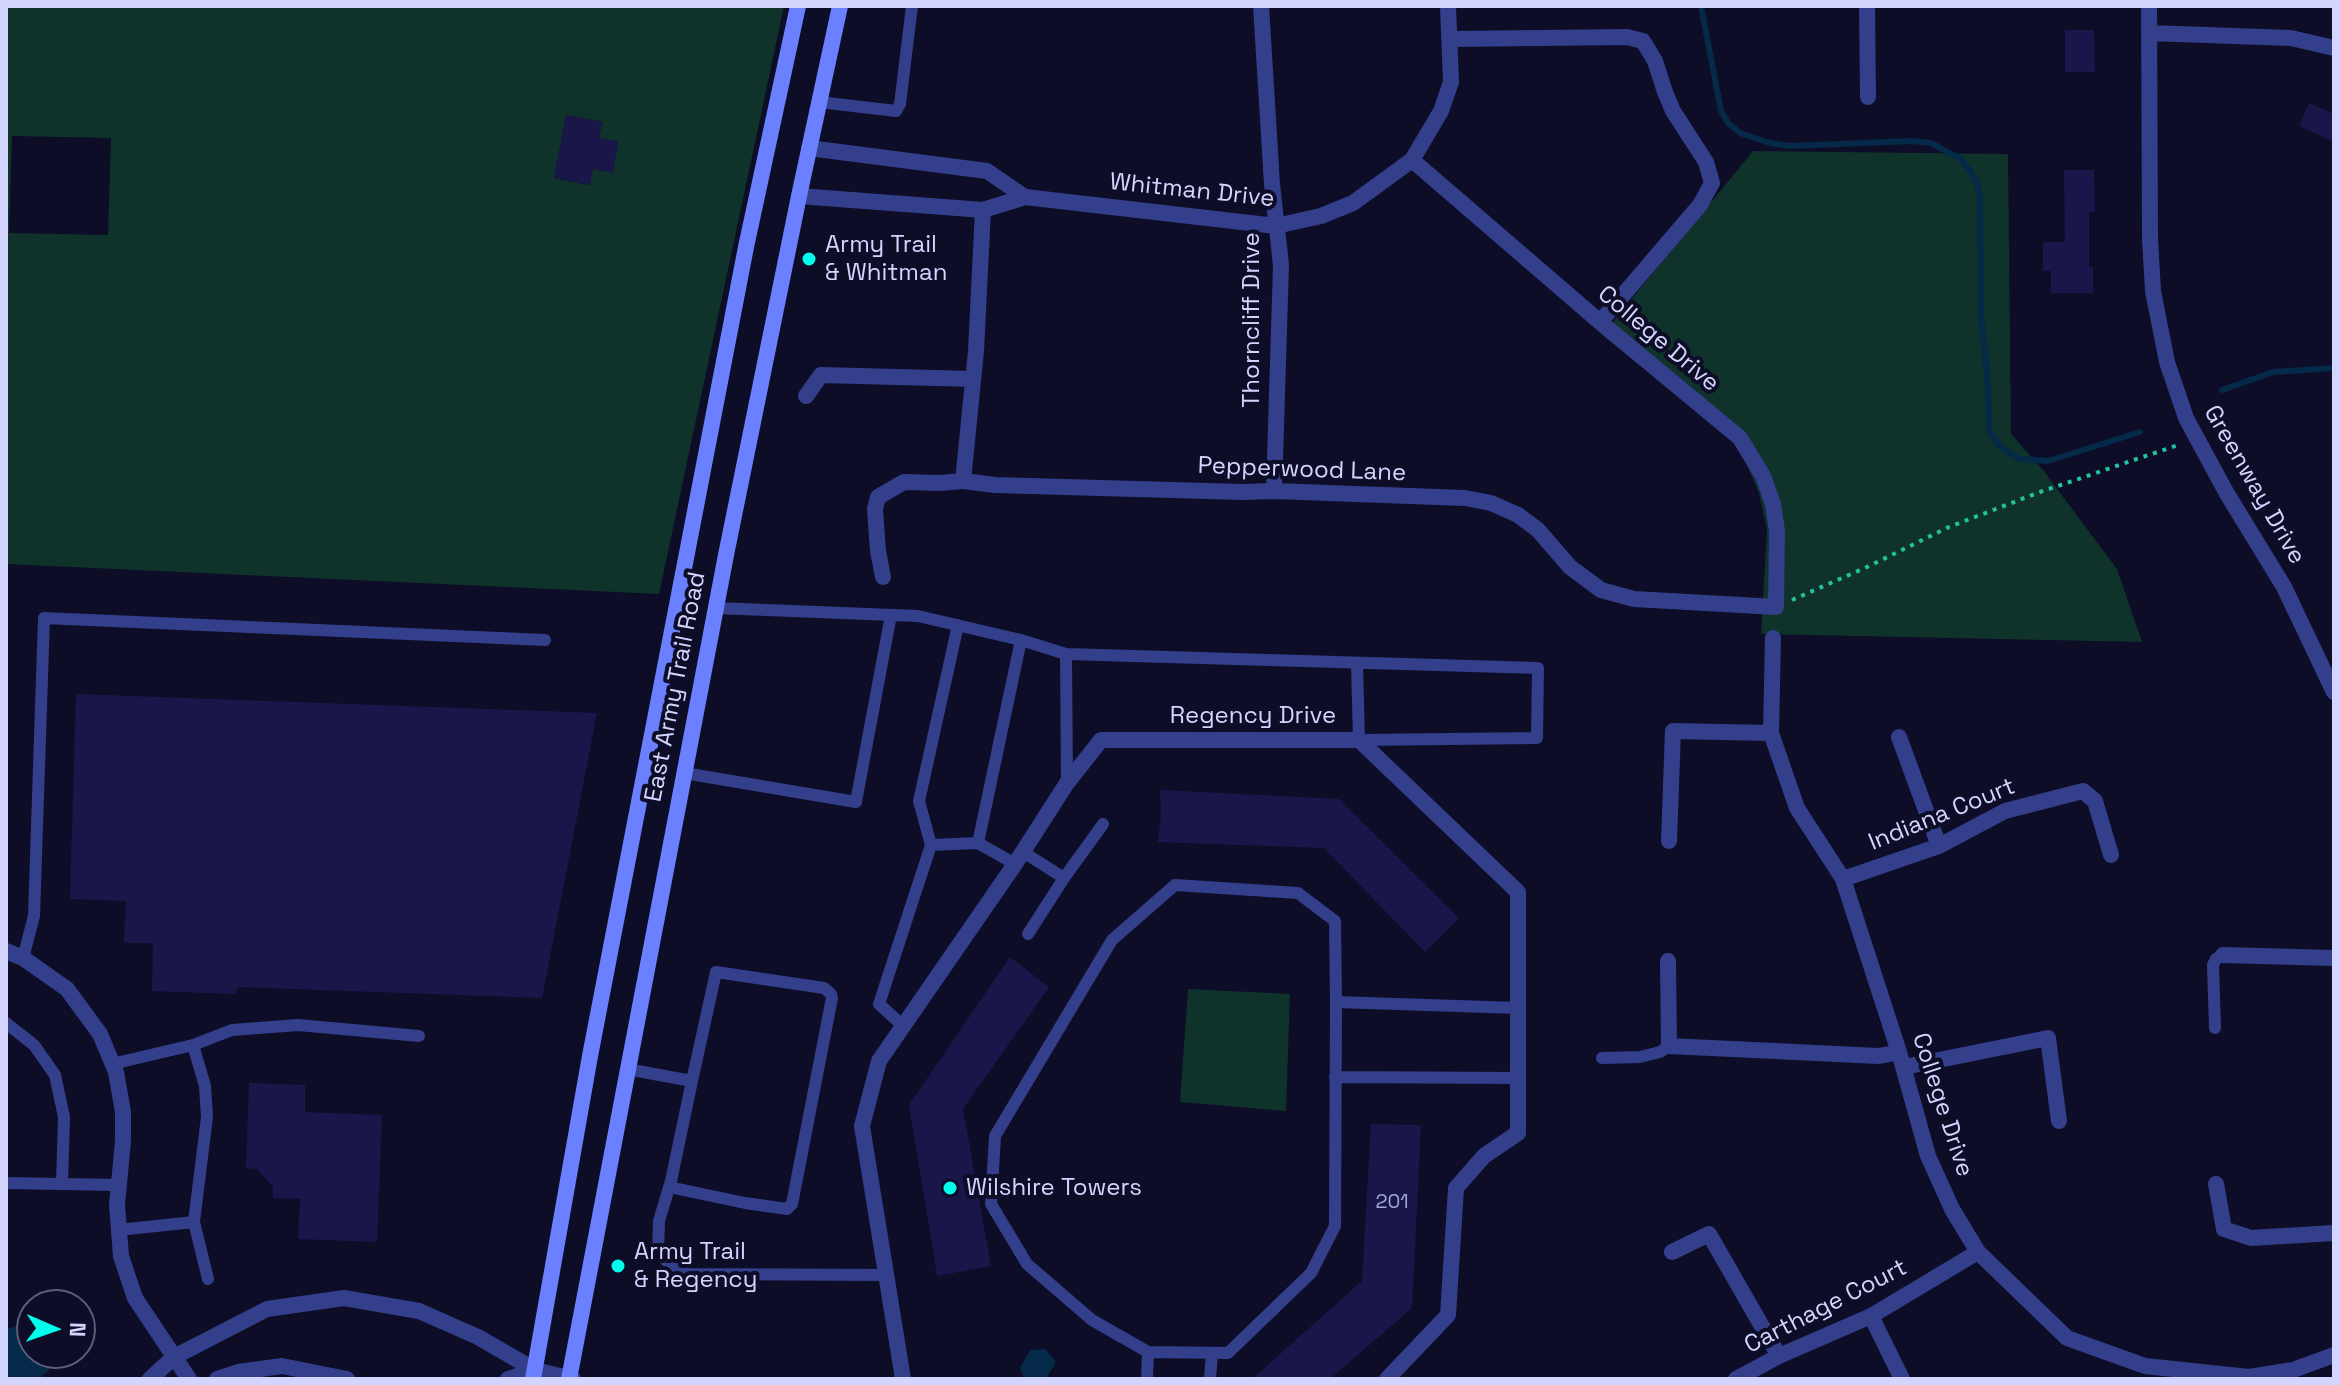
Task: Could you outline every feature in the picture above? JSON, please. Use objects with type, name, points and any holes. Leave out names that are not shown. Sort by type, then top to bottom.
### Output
[{"type":"main road","name":"East Army Trail Road","points":[[534,1375],[602,993],[741,275],[798,6]]},
{"type":"main road","name":"East Army Trail Road","points":[[570,1379],[716,608],[840,6]]},
{"type":"street","name":"Thorncliff Drive","points":[[1261,6],[1272,184],[1281,265],[1274,491]]},
{"type":"street","name":"Whitman Drive","points":[[799,196],[983,210],[1025,197],[1276,226],[1321,216],[1353,203],[1412,160],[1441,111],[1451,82],[1448,6]]},
{"type":"street","points":[[1867,6],[1868,97]]},
{"type":"street","name":"Greenway Drive","points":[[2149,6],[2150,239],[2153,291],[2167,362],[2186,418],[2226,492],[2284,587],[2334,692]]},
{"type":"street","points":[[2149,33],[2291,38],[2334,48]]},
{"type":"street","points":[[1450,39],[1627,37],[1643,41],[1655,61],[1673,111],[1706,162],[1712,183],[1700,205],[1600,322]]},
{"type":"street","name":"Whitman Drive","points":[[809,148],[987,171],[1025,197]]},
{"type":"street","name":"College Drive","points":[[1412,160],[1740,438],[1763,476],[1773,504],[1777,531],[1776,607]]},
{"type":"street","points":[[963,481],[973,379],[983,210]]},
{"type":"street","points":[[806,396],[821,375],[973,379]]},
{"type":"street","name":"Pepperwood Lane","points":[[883,577],[875,509],[878,497],[904,482],[963,481],[995,485],[1274,491],[1465,498],[1491,503],[1518,515],[1538,530],[1570,567],[1601,590],[1634,599],[1776,607]]},
{"type":"street","name":"College Drive","points":[[1773,638],[1771,733],[1797,808],[1843,879],[1901,1059],[1928,1156],[1952,1209],[1978,1252],[2067,1338],[2145,1373],[2249,1377],[2296,1374],[2334,1355]]},
{"type":"street","points":[[1669,841],[1673,731],[1771,733]]},
{"type":"street","points":[[1899,737],[1939,846]]},
{"type":"street","name":"Regency Drive","points":[[903,1379],[862,1126],[879,1061],[1067,783],[1101,740],[1359,740],[1518,892],[1518,1133],[1484,1156],[1456,1188],[1448,1315],[1387,1379]]},
{"type":"street","name":"Indiana Court","points":[[1843,879],[1939,846],[2005,811],[2083,791],[2095,801],[2111,855]]},
{"type":"street","points":[[6,951],[23,958],[67,989],[100,1034],[112,1064],[123,1112],[118,1230],[121,1256],[135,1298],[189,1379]]},
{"type":"street","points":[[2223,955],[2334,958]]},
{"type":"street","points":[[1668,961],[1669,1046],[1901,1059],[2048,1038],[2059,1121]]},
{"type":"street","points":[[2216,1184],[2224,1229],[2251,1238],[2334,1233]]},
{"type":"street","points":[[1672,1252],[1709,1234],[1779,1356]]},
{"type":"street","name":"Carthage Court","points":[[1736,1379],[1779,1356],[1871,1316],[1978,1252]]},
{"type":"street","points":[[150,1379],[174,1357],[267,1309],[344,1298],[419,1311],[478,1337],[534,1375]]},
{"type":"street","points":[[1871,1316],[1902,1379]]},
{"type":"street","points":[[217,1379],[238,1372],[282,1366],[347,1379]]},
{"type":"street","points":[[508,1379],[534,1375],[570,1379]]},
{"type":"lane","points":[[819,102],[896,111],[900,104],[912,6]]},
{"type":"lane","points":[[716,608],[918,616],[1066,654],[1538,668],[1537,738],[1359,740],[1357,664]]},
{"type":"lane","points":[[684,773],[856,802],[891,615]]},
{"type":"lane","points":[[23,958],[34,916],[44,618],[545,640]]},
{"type":"lane","points":[[903,1026],[879,1004],[931,845],[919,801],[958,625]]},
{"type":"lane","points":[[978,843],[1021,640]]},
{"type":"lane","points":[[1066,654],[1067,783]]},
{"type":"lane","points":[[1028,934],[1103,824]]},
{"type":"lane","points":[[931,845],[978,843],[1064,878]]},
{"type":"lane","points":[[1175,885],[1298,893],[1335,921],[1336,1002],[1335,1226],[1311,1273],[1228,1353],[1148,1352],[1092,1320],[1027,1264],[991,1204],[995,1136],[1112,940],[1175,885]]},
{"type":"lane","points":[[2215,1028],[2213,965],[2223,955]]},
{"type":"lane","points":[[669,1187],[787,1209],[792,1204],[832,998],[824,988],[716,972],[659,1221],[658,1251],[670,1265],[689,1274],[887,1275]]},
{"type":"lane","points":[[1336,1002],[1518,1008]]},
{"type":"lane","points":[[6,1023],[34,1045],[55,1075],[64,1117],[62,1184]]},
{"type":"lane","points":[[112,1064],[193,1045],[232,1030],[298,1025],[419,1036]]},
{"type":"lane","points":[[193,1045],[205,1086],[207,1117],[194,1222],[208,1279]]},
{"type":"lane","points":[[1602,1058],[1640,1057],[1660,1052],[1669,1046]]},
{"type":"lane","points":[[627,1069],[692,1081]]},
{"type":"lane","points":[[1335,1077],[1518,1078]]},
{"type":"lane","points":[[6,1183],[119,1185]]},
{"type":"lane","points":[[118,1230],[194,1222]]},
{"type":"lane","points":[[1147,1379],[1148,1352]]},
{"type":"lane","points":[[1210,1379],[1212,1353]]},
{"type":"path","points":[[1776,607],[1949,527],[2197,437]]},
{"type":"green space","points":[[6,6],[784,6],[659,594],[6,564]],"holes":[[[566,115],[602,122],[599,138],[618,142],[612,172],[593,169],[589,185],[554,178]],[[12,136],[111,138],[108,235],[9,233]]]},
{"type":"green space","points":[[1753,151],[2008,154],[2011,434],[2043,470],[2117,569],[2142,642],[1761,634],[1767,529],[1759,493],[1737,442],[1602,335]]},
{"type":"green space","points":[[1188,989],[1290,994],[1286,1111],[1180,1102]]},
{"type":"water","points":[[16,1326],[16,1369],[49,1369],[39,1379],[6,1379],[6,1329]]},
{"type":"water","points":[[1045,1349],[1056,1362],[1046,1379],[1025,1379],[1020,1368],[1030,1350]]},
{"type":"building","points":[[2065,30],[2094,30],[2095,72],[2065,72]]},
{"type":"building","points":[[2309,103],[2334,114],[2334,142],[2299,126]]},
{"type":"building","points":[[566,115],[602,122],[599,138],[618,141],[613,173],[593,169],[590,185],[554,178]]},
{"type":"building","points":[[2064,170],[2094,170],[2095,212],[2089,212],[2089,267],[2093,267],[2093,293],[2051,293],[2051,271],[2043,271],[2043,242],[2065,242]]},
{"type":"building","points":[[76,694],[597,713],[542,998],[237,987],[236,994],[152,991],[153,943],[124,943],[126,901],[70,899]]},
{"type":"building","points":[[1160,790],[1339,799],[1459,918],[1425,952],[1324,848],[1158,842]]},
{"type":"building","name":"Wilshire Towers","points":[[1010,957],[1049,987],[963,1109],[991,1266],[937,1276],[909,1105]]},
{"type":"building","points":[[249,1083],[305,1085],[305,1112],[382,1115],[377,1242],[298,1239],[300,1199],[273,1198],[273,1187],[257,1169],[246,1168]]},
{"type":"building","points":[[1371,1124],[1421,1125],[1412,1308],[1330,1379],[1252,1379],[1362,1281]]},
{"type":"waterway","points":[[1701,6],[1721,111],[1728,123],[1740,133],[1790,146],[1912,141],[1931,143],[1961,159],[1971,172],[1980,197],[1981,314],[1989,429],[1999,446],[2020,459],[2048,461],[2140,432]]},
{"type":"waterway","points":[[2222,390],[2273,372],[2334,368]]},
{"type":"place","name":"Army Trail & Whitman","points":[[809,259]]},
{"type":"place","name":"Wilshire Towers","points":[[950,1188]]},
{"type":"place","name":"Army Trail & Regency","points":[[618,1266]]}]
